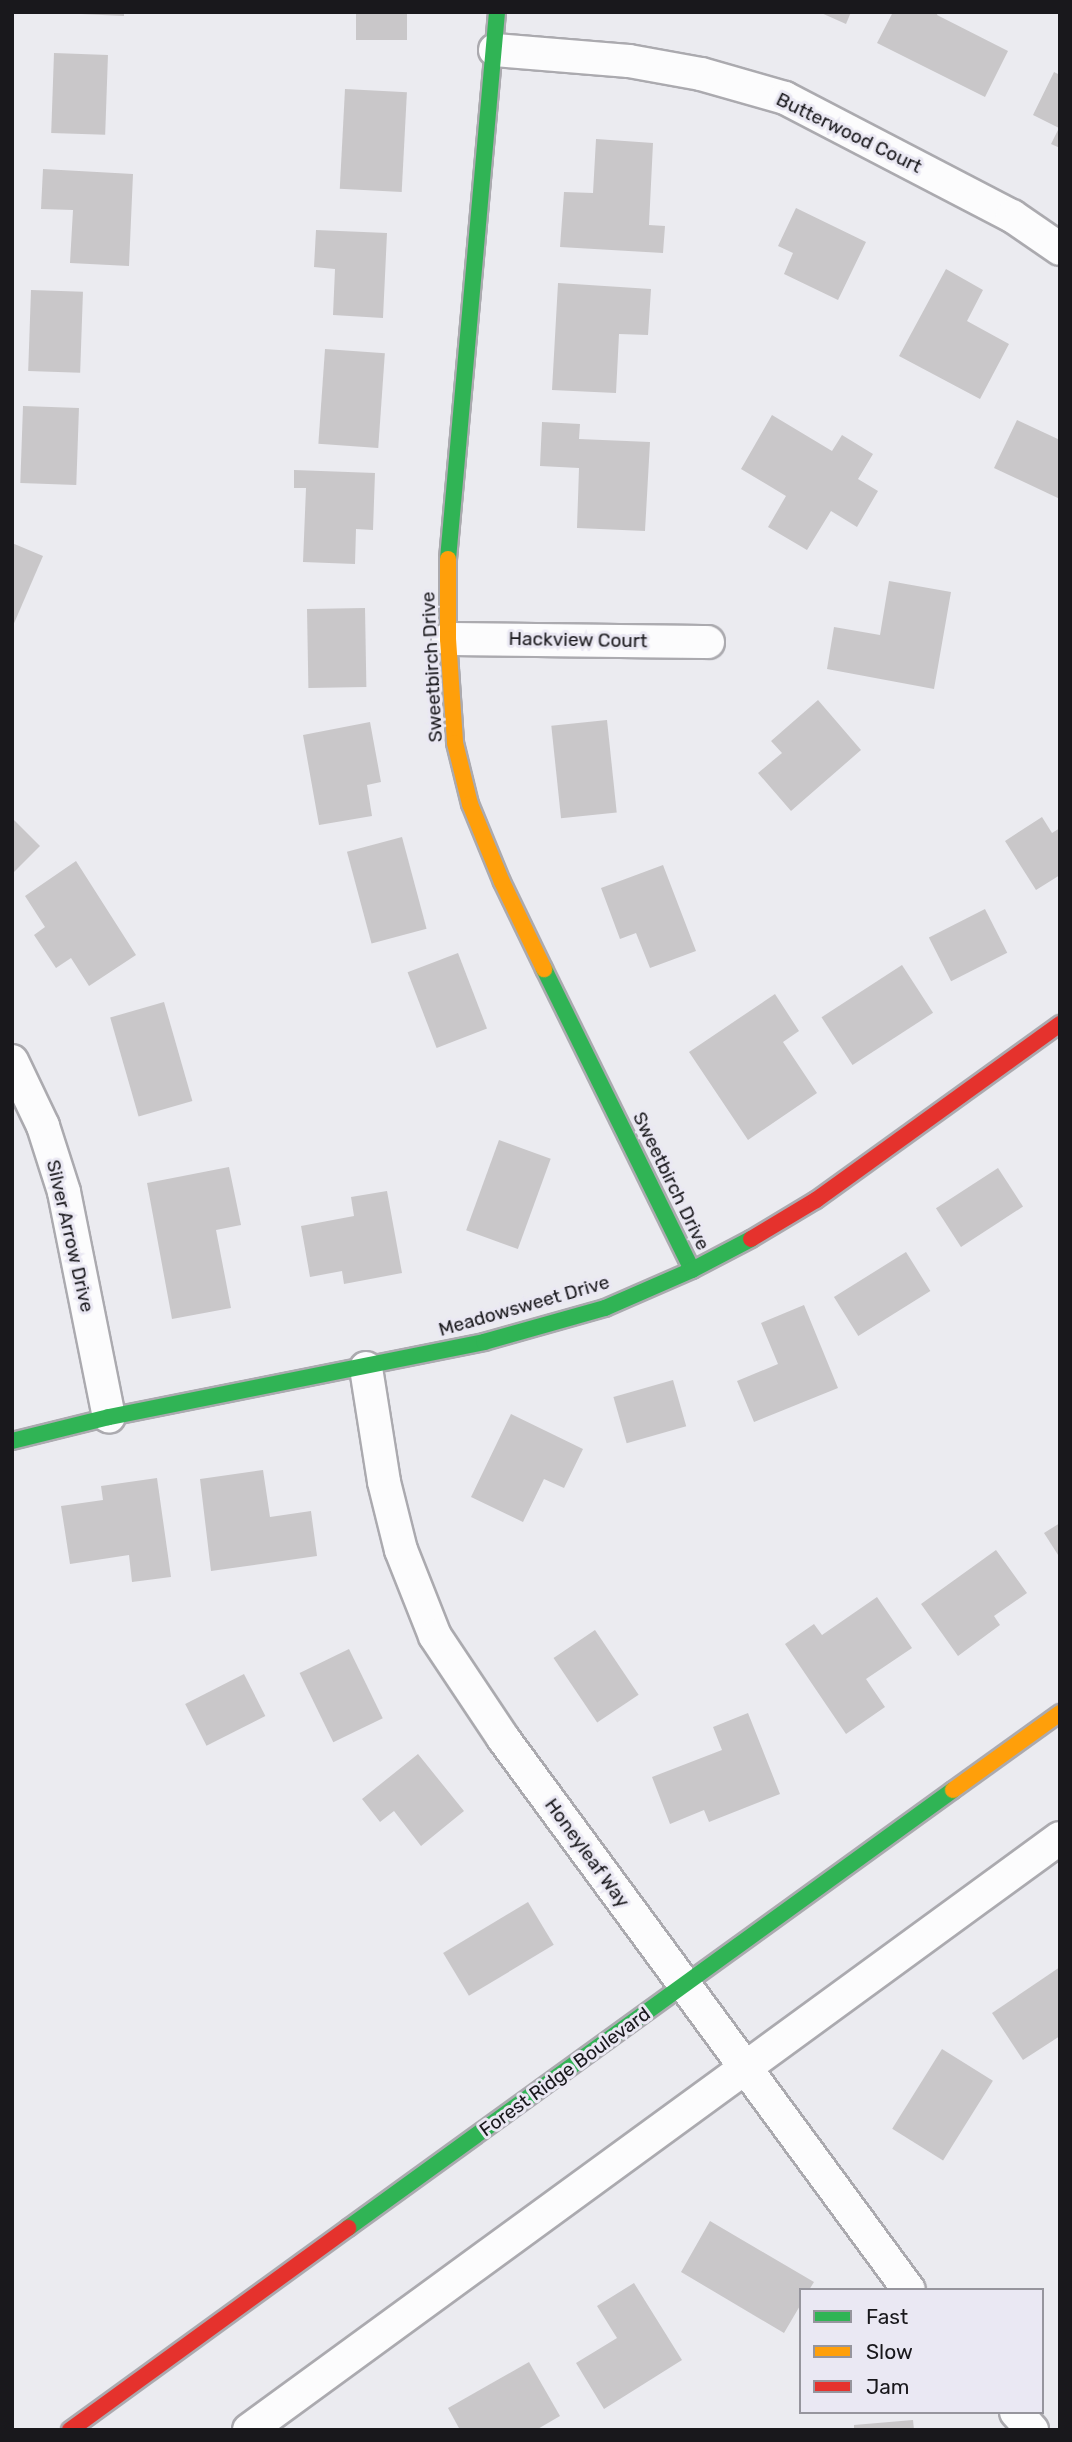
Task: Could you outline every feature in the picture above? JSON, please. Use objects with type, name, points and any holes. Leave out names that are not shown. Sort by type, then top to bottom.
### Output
[{"type":"street","name":"Sweetbirch Drive","points":[[498,12],[448,562],[448,639],[455,743],[470,804],[502,883],[692,1270]]},
{"type":"street","name":"Butterwood Court","points":[[495,50],[629,61],[701,74],[785,99],[1012,216],[1060,249]]},
{"type":"street","name":"Hackview Court","points":[[448,639],[708,642]]},
{"type":"street","name":"Meadowsweet Drive","points":[[12,1441],[109,1417],[366,1368],[484,1342],[605,1308],[692,1270],[764,1232],[816,1199],[1060,1024]]},
{"type":"street","name":"Silver Arrow Drive","points":[[12,1061],[43,1126],[64,1192],[109,1417]]},
{"type":"street","name":"Honeyleaf Way","points":[[366,1368],[384,1482],[398,1536],[435,1636],[503,1738],[908,2288]]},
{"type":"street","name":"Forest Ridge Boulevard","points":[[70,2430],[1060,1713]]},
{"type":"street","points":[[249,2430],[1060,1838]]},
{"type":"street","points":[[1018,2414],[1032,2430]]},
{"type":"building","points":[[124,12],[124,16],[81,14]]},
{"type":"building","points":[[356,12],[407,12],[407,40],[356,40]]},
{"type":"building","points":[[819,12],[851,12],[846,24]]},
{"type":"building","points":[[893,12],[938,12],[937,15],[1008,51],[985,97],[877,43]]},
{"type":"building","points":[[54,53],[108,55],[105,135],[51,133]]},
{"type":"building","points":[[1054,72],[1060,75],[1060,148],[1051,144],[1059,128],[1033,115]]},
{"type":"building","points":[[345,89],[407,92],[402,192],[340,189]]},
{"type":"building","points":[[596,139],[653,143],[649,225],[665,226],[663,253],[560,247],[564,192],[593,193]]},
{"type":"building","points":[[43,169],[133,174],[129,266],[70,263],[73,210],[41,209]]},
{"type":"building","points":[[796,208],[866,242],[838,300],[784,274],[793,253],[778,246]]},
{"type":"building","points":[[316,230],[387,233],[383,318],[333,315],[335,269],[314,267]]},
{"type":"building","points":[[946,269],[983,290],[967,321],[1009,344],[980,399],[899,356]]},
{"type":"building","points":[[558,283],[651,289],[648,335],[619,334],[616,393],[552,390]]},
{"type":"building","points":[[31,290],[83,292],[80,373],[28,371]]},
{"type":"building","points":[[325,349],[385,353],[378,448],[318,444]]},
{"type":"building","points":[[23,406],[79,408],[76,485],[20,483]]},
{"type":"building","points":[[772,415],[832,451],[842,435],[873,454],[858,479],[878,491],[857,527],[831,511],[807,550],[768,527],[786,496],[741,469]]},
{"type":"building","points":[[1017,420],[1060,440],[1060,499],[994,468]]},
{"type":"building","points":[[542,422],[580,424],[579,439],[650,442],[645,531],[577,528],[579,468],[540,466]]},
{"type":"building","points":[[294,470],[375,473],[373,530],[356,529],[355,564],[303,562],[306,488],[294,488]]},
{"type":"building","points":[[12,543],[43,556],[12,628]]},
{"type":"building","points":[[889,581],[951,592],[934,689],[827,669],[834,627],[880,635]]},
{"type":"building","points":[[365,608],[366,687],[308,688],[307,609]]},
{"type":"building","points":[[818,700],[861,750],[791,811],[758,773],[782,753],[771,741]]},
{"type":"building","points":[[607,720],[617,812],[561,818],[551,726]]},
{"type":"building","points":[[370,722],[381,782],[367,785],[372,816],[319,825],[303,735]]},
{"type":"building","points":[[1042,817],[1052,833],[1060,828],[1060,875],[1036,890],[1005,841]]},
{"type":"building","points":[[12,818],[40,846],[12,874]]},
{"type":"building","points":[[402,837],[427,929],[372,944],[347,852]]},
{"type":"building","points":[[76,861],[136,955],[89,986],[71,958],[56,968],[34,935],[45,927],[25,896]]},
{"type":"building","points":[[663,865],[696,951],[650,968],[636,933],[620,939],[601,888]]},
{"type":"building","points":[[985,909],[1007,953],[951,981],[929,938]]},
{"type":"building","points":[[458,953],[487,1029],[437,1048],[408,972]]},
{"type":"building","points":[[902,965],[933,1013],[853,1065],[821,1017]]},
{"type":"building","points":[[775,994],[799,1031],[783,1042],[817,1093],[748,1140],[689,1052]]},
{"type":"building","points":[[164,1002],[192,1101],[139,1116],[110,1017]]},
{"type":"building","points":[[499,1140],[551,1159],[518,1249],[466,1230]]},
{"type":"building","points":[[229,1167],[241,1225],[216,1230],[231,1308],[172,1319],[147,1183]]},
{"type":"building","points":[[998,1168],[1023,1207],[961,1247],[936,1208]]},
{"type":"building","points":[[387,1191],[402,1273],[344,1284],[342,1271],[310,1277],[301,1226],[354,1216],[351,1197]]},
{"type":"building","points":[[906,1252],[930,1291],[858,1336],[834,1297]]},
{"type":"building","points":[[804,1305],[838,1388],[754,1422],[737,1381],[778,1364],[761,1323]]},
{"type":"building","points":[[673,1380],[686,1426],[627,1443],[613,1397]]},
{"type":"building","points":[[511,1414],[583,1449],[564,1488],[544,1479],[523,1522],[471,1497]]},
{"type":"building","points":[[263,1470],[270,1517],[311,1511],[317,1556],[211,1571],[200,1479]]},
{"type":"building","points":[[157,1478],[171,1577],[132,1582],[129,1555],[70,1564],[61,1506],[103,1500],[101,1486]]},
{"type":"building","points":[[1060,1523],[1060,1558],[1044,1533]]},
{"type":"building","points":[[996,1550],[1027,1593],[994,1616],[1000,1625],[958,1656],[921,1604]]},
{"type":"building","points":[[877,1597],[912,1648],[866,1679],[885,1707],[846,1734],[785,1644],[814,1624],[822,1635]]},
{"type":"building","points":[[595,1630],[639,1695],[597,1723],[554,1658]]},
{"type":"building","points":[[349,1649],[383,1718],[333,1742],[300,1673]]},
{"type":"building","points":[[244,1674],[265,1716],[207,1746],[185,1704]]},
{"type":"building","points":[[748,1713],[780,1794],[709,1822],[704,1810],[670,1824],[652,1777],[722,1750],[713,1727]]},
{"type":"building","points":[[418,1754],[464,1811],[421,1846],[394,1811],[380,1822],[362,1799]]},
{"type":"building","points":[[528,1902],[554,1945],[469,1996],[443,1953]]},
{"type":"building","points":[[1060,1967],[1060,2036],[1023,2060],[992,2013]]},
{"type":"building","points":[[942,2049],[993,2081],[943,2161],[892,2129]]},
{"type":"building","points":[[710,2221],[814,2282],[810,2288],[799,2288],[799,2307],[784,2333],[681,2272]]},
{"type":"building","points":[[634,2283],[682,2360],[604,2409],[576,2363],[617,2338],[597,2306]]},
{"type":"building","points":[[529,2362],[560,2416],[536,2430],[460,2430],[448,2408]]},
{"type":"building","points":[[913,2420],[914,2430],[854,2430],[854,2425]]},
{"type":"traffic: fast","points":[[448,559],[497,12]]},
{"type":"traffic: fast","points":[[544,969],[692,1270]]},
{"type":"traffic: fast","points":[[12,1441],[109,1417],[484,1342],[605,1308],[692,1270],[751,1239]]},
{"type":"traffic: fast","points":[[348,2228],[953,1790]]},
{"type":"traffic: slow","points":[[448,559],[448,639],[455,743],[470,804],[502,882],[544,969]]},
{"type":"traffic: slow","points":[[953,1790],[1060,1713]]},
{"type":"traffic: jam","points":[[751,1239],[816,1200],[1060,1024]]},
{"type":"traffic: jam","points":[[70,2430],[348,2228]]}]
